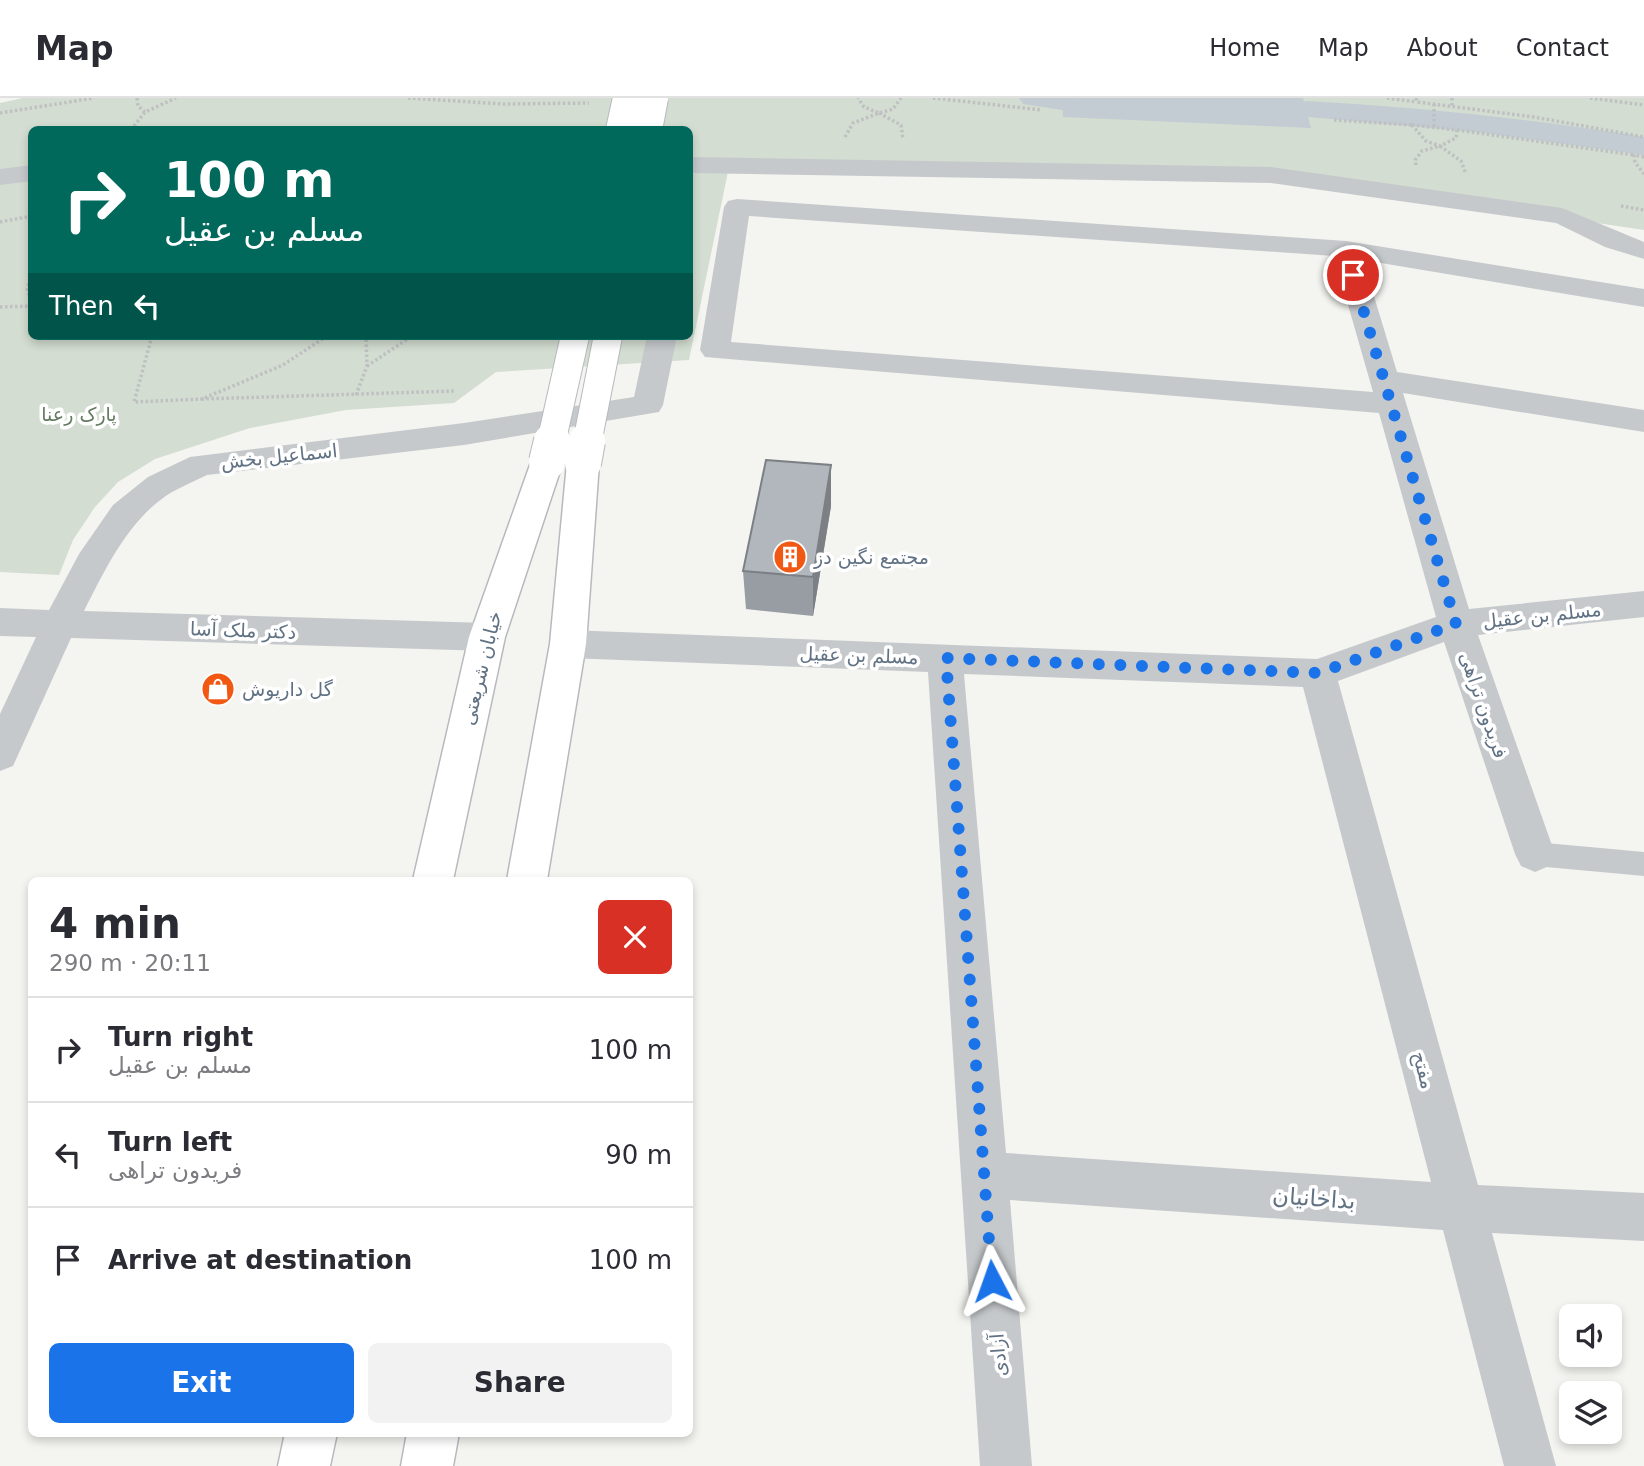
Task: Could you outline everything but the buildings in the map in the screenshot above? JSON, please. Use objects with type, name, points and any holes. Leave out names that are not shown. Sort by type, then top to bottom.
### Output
[{"type":"main road","points":[[621,126],[627,98]]},
{"type":"main road","points":[[649,126],[654,98]]},
{"type":"main road","name":"خیابان شریعتی","points":[[434,877],[487,637],[547,462],[574,340]]},
{"type":"main road","points":[[528,877],[568,643],[583,463],[607,340]]},
{"type":"main road","points":[[304,1466],[310,1437]]},
{"type":"main road","points":[[427,1466],[432,1437]]},
{"type":"street","points":[[693,165],[1271,175],[1562,216],[1615,241],[1644,251]]},
{"type":"street","points":[[0,177],[28,174]]},
{"type":"street","points":[[1644,298],[1346,249],[737,207],[715,350],[1388,392],[1644,421]]},
{"type":"street","name":"فریدون تراهی","points":[[1346,249],[1456,624],[1535,854]]},
{"type":"street","name":"اسماعیل بخش","points":[[0,755],[59,625],[91,563],[125,513],[159,485],[201,465],[464,434],[648,405],[661,340]]},
{"type":"street","name":"مسلم بن عقیل","points":[[568,643],[1318,673],[1456,624],[1644,604]]},
{"type":"street","name":"دکتر ملک آسا","points":[[0,622],[487,637]]},
{"type":"street","name":"آزادی","points":[[946,658],[1006,1466]]},
{"type":"street","name":"مفتح","points":[[1318,673],[1530,1466]]},
{"type":"street","name":"بداخانیان","points":[[984,1175],[1461,1208],[1644,1217]]},
{"type":"lane","name":"فریدون تراهی","points":[[1535,854],[1644,864]]},
{"type":"path","points":[[0,113],[94,98]]},
{"type":"path","points":[[137,98],[138,106],[145,112]]},
{"type":"path","points":[[134,126],[145,112],[176,98]]},
{"type":"path","points":[[408,98],[503,104],[577,104]]},
{"type":"path","points":[[859,98],[864,107],[901,124],[905,131],[903,139]]},
{"type":"path","points":[[844,138],[848,127],[858,118],[893,108],[901,98]]},
{"type":"path","points":[[933,98],[1042,110]]},
{"type":"path","points":[[1387,98],[1534,117],[1643,137],[1642,130]]},
{"type":"path","points":[[1452,98],[1452,106]]},
{"type":"path","points":[[1590,98],[1644,105]]},
{"type":"path","points":[[1434,104],[1434,127]]},
{"type":"path","points":[[1334,120],[1412,124],[1644,156]]},
{"type":"path","points":[[1412,124],[1426,141],[1440,146],[1461,161],[1466,178]]},
{"type":"path","points":[[1418,172],[1415,160],[1422,151],[1456,138],[1457,130]]},
{"type":"path","points":[[1634,155],[1635,162],[1644,174]]},
{"type":"path","points":[[0,222],[28,217]]},
{"type":"path","points":[[28,281],[28,298]]},
{"type":"path","points":[[0,307],[28,304]]},
{"type":"path","points":[[151,340],[134,402],[454,391]]},
{"type":"path","points":[[202,399],[260,376],[306,353],[322,340]]},
{"type":"path","points":[[356,395],[367,366],[366,340]]},
{"type":"path","points":[[367,366],[406,340]]},
{"type":"green space","name":"پارک رعنا","points":[[23,98],[1644,98],[1644,230],[1271,175],[729,167],[689,360],[496,372],[454,403],[346,410],[250,428],[155,459],[118,482],[95,507],[73,540],[59,575],[0,572],[0,103]]},
{"type":"shaded area","points":[[1062,98],[1303,98],[1311,128],[1063,117]]},
{"type":"waterway","points":[[1033,98],[1062,101]]},
{"type":"waterway","points":[[1307,110],[1476,123],[1644,146]]},
{"type":"place","name":"مجتمع نگین دز","points":[[790,557]]},
{"type":"place","name":"گل داریوش","points":[[218,689]]},
{"type":"route","points":[[992,1281],[946,658],[1318,673],[1456,624],[1353,275]]}]
